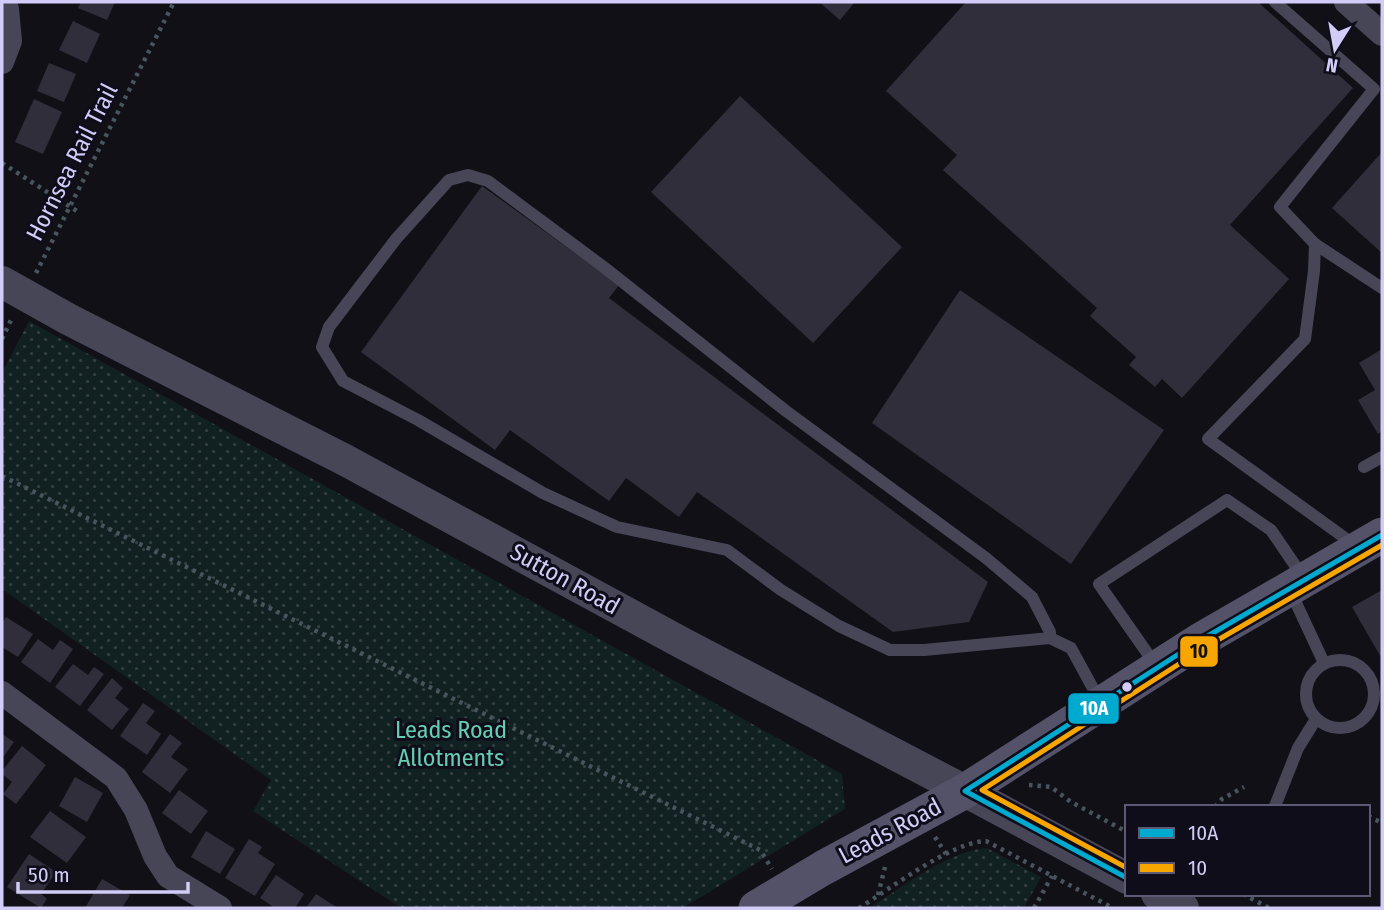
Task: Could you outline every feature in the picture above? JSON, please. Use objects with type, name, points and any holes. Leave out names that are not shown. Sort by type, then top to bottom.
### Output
[{"type":"main road","name":"Leads Road","points":[[756,908],[965,791],[1158,667],[1371,542]]},
{"type":"street","points":[[1346,2],[1382,34]]},
{"type":"street","points":[[2,62],[10,41],[9,6]]},
{"type":"street","name":"Sutton Road","points":[[17,281],[68,319],[345,460],[684,644],[1125,877]]},
{"type":"street","points":[[2,693],[116,778],[136,810],[155,856],[168,876],[220,908]]},
{"type":"street","points":[[1161,896],[1183,908]]},
{"type":"lane","points":[[1275,2],[1374,89],[1280,207],[1315,244],[1382,288]]},
{"type":"lane","points":[[1050,638],[1050,632],[1032,597],[986,558],[786,411],[605,268],[488,181],[468,175],[449,180],[396,239],[329,327],[322,347],[343,381],[418,420],[543,493],[617,527],[727,550],[781,590],[839,626],[890,650],[924,650],[1050,638],[1071,648],[1102,703]]},
{"type":"lane","points":[[1315,244],[1305,339],[1208,439],[1371,542]]},
{"type":"lane","points":[[1364,467],[1382,457]]},
{"type":"lane","points":[[1158,667],[1099,584],[1227,500],[1271,530],[1297,584],[1324,663]]},
{"type":"lane","points":[[1335,659],[1356,663],[1371,679],[1373,702],[1360,722],[1337,729],[1326,726],[1309,710],[1306,689],[1309,678],[1324,663],[1335,659]]},
{"type":"lane","points":[[1275,805],[1298,748],[1316,719]]},
{"type":"path","name":"Hornsea Rail Trail","points":[[17,281],[173,2]]},
{"type":"path","points":[[2,163],[80,213]]},
{"type":"path","points":[[2,339],[14,315]]},
{"type":"path","points":[[2,476],[760,850],[786,890]]},
{"type":"path","points":[[1034,783],[1051,787],[1071,802],[1125,831]]},
{"type":"path","points":[[1217,805],[1222,799],[1244,787]]},
{"type":"path","points":[[859,908],[946,854],[972,842],[986,841],[1112,908]]},
{"type":"path","points":[[1034,908],[1052,876]]},
{"type":"path","points":[[1247,896],[1269,908]]},
{"type":"green space","name":"Leads Road Allotments","points":[[29,321],[842,774],[845,809],[683,908],[401,908],[253,811],[271,780],[2,589],[2,373]]},
{"type":"green space","points":[[987,848],[1041,877],[1024,908],[869,908],[941,863]]},
{"type":"building","points":[[81,2],[115,2],[107,20],[78,8]]},
{"type":"building","points":[[819,2],[855,2],[840,20]]},
{"type":"building","points":[[966,2],[1258,2],[1353,88],[1230,225],[1289,279],[1182,398],[1162,379],[1155,387],[1129,365],[1136,357],[1090,316],[1097,308],[943,170],[957,155],[886,91]]},
{"type":"building","points":[[73,21],[100,34],[87,63],[59,50]]},
{"type":"building","points":[[49,63],[76,74],[64,102],[37,91]]},
{"type":"building","points":[[740,96],[902,247],[813,343],[651,192]]},
{"type":"building","points":[[34,99],[62,112],[43,154],[15,142]]},
{"type":"building","points":[[1382,152],[1382,253],[1332,208]]},
{"type":"building","points":[[482,186],[619,285],[609,298],[988,582],[969,622],[893,632],[697,492],[679,517],[626,478],[609,501],[510,430],[495,450],[361,352]]},
{"type":"building","points":[[960,290],[1164,430],[1071,564],[872,423]]},
{"type":"building","points":[[1382,349],[1382,431],[1378,434],[1358,400],[1375,390],[1359,363]]},
{"type":"building","points":[[1382,590],[1382,659],[1352,607]]},
{"type":"building","points":[[6,617],[33,634],[18,657],[2,647],[2,623]]},
{"type":"building","points":[[38,639],[53,650],[60,640],[73,649],[50,683],[21,662]]},
{"type":"building","points":[[73,664],[88,675],[94,667],[104,674],[80,706],[55,687]]},
{"type":"building","points":[[112,678],[123,688],[115,698],[129,709],[112,730],[87,710]]},
{"type":"building","points":[[143,703],[155,711],[146,723],[161,734],[147,755],[120,736]]},
{"type":"building","points":[[2,734],[14,742],[2,759]]},
{"type":"building","points":[[170,734],[182,743],[171,757],[188,769],[170,793],[142,772]]},
{"type":"building","points":[[22,746],[46,765],[16,804],[3,794],[12,782],[2,771]]},
{"type":"building","points":[[75,777],[103,793],[87,822],[59,806]]},
{"type":"building","points":[[179,790],[208,811],[191,834],[162,813]]},
{"type":"building","points":[[50,811],[86,837],[67,863],[30,837]]},
{"type":"building","points":[[206,831],[235,849],[220,874],[191,857]]},
{"type":"building","points":[[249,839],[262,847],[258,853],[275,864],[255,896],[225,878]]},
{"type":"building","points":[[29,854],[56,872],[41,894],[47,899],[41,908],[7,887]]},
{"type":"building","points":[[276,875],[304,894],[295,908],[275,908],[260,898]]},
{"type":"building","points":[[102,879],[130,895],[122,908],[85,908]]},
{"type":"building","points":[[316,894],[338,908],[306,908]]},
{"type":"transit line","name":"10A","points":[[1125,877],[965,791],[1199,641],[1382,535]]},
{"type":"transit line","name":"10","points":[[1125,867],[982,790],[1204,648],[1382,545]]}]
